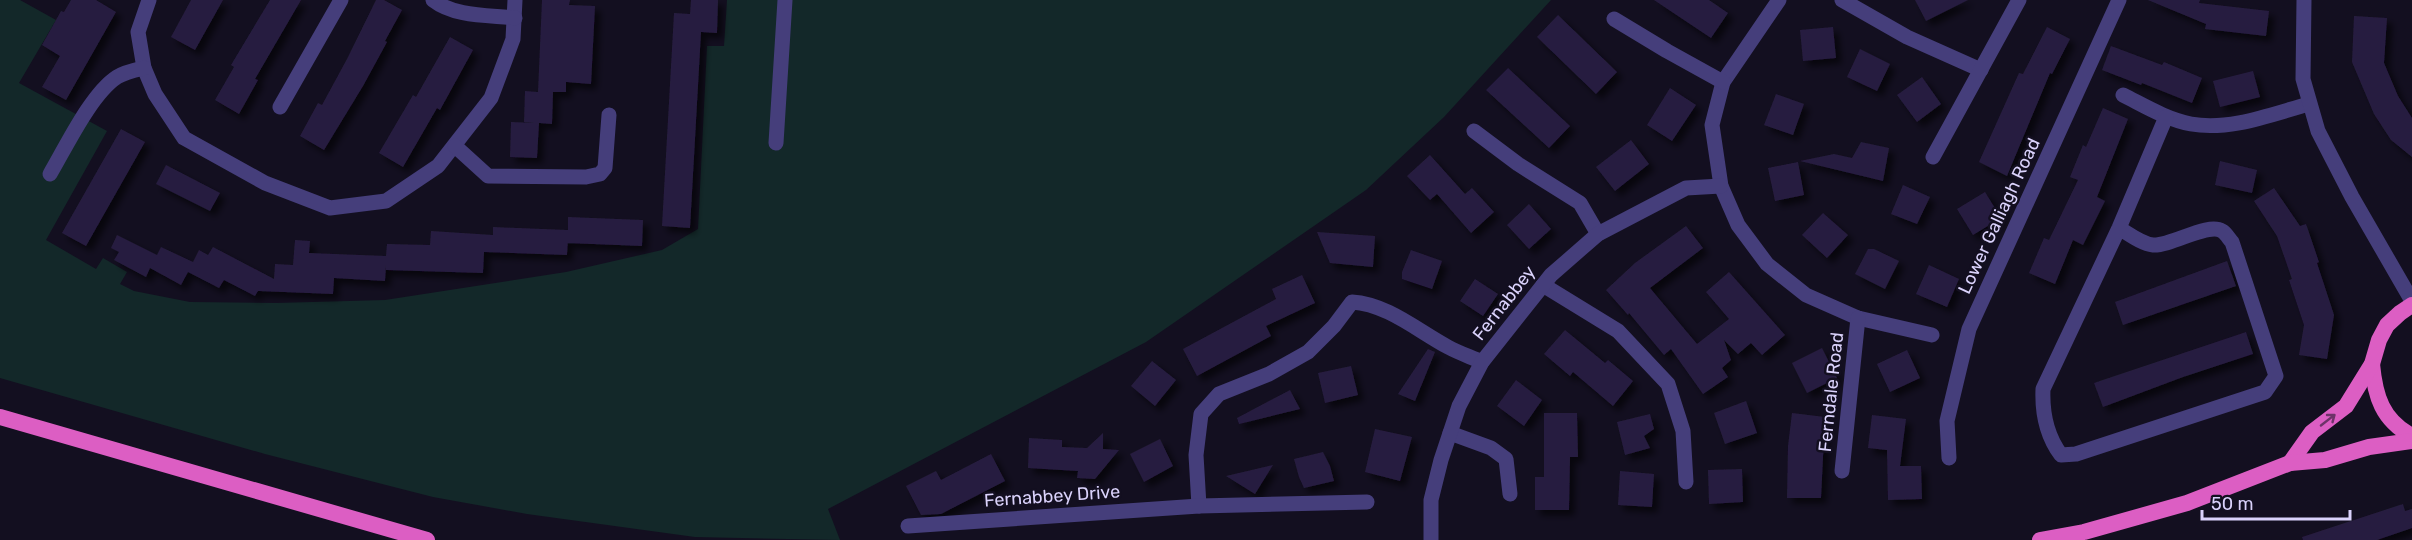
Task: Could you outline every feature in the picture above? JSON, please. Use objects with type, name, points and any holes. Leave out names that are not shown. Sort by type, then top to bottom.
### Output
[{"type":"highway","points":[[2289,463],[2312,432],[2346,406],[2372,364],[2379,340],[2388,326],[2400,313],[2412,305]]},
{"type":"highway","points":[[2372,364],[2374,389],[2384,412],[2412,438]]},
{"type":"highway","points":[[0,417],[427,540]]},
{"type":"highway","points":[[2040,540],[2084,532],[2187,503],[2289,463],[2325,460],[2369,447],[2412,438]]},
{"type":"street","points":[[149,0],[138,32],[144,68],[155,94],[184,138],[265,183],[330,208],[386,201],[438,166],[491,98],[513,39],[515,0]]},
{"type":"street","points":[[280,107],[341,0]]},
{"type":"street","points":[[433,0],[442,7],[465,13],[515,18]]},
{"type":"street","points":[[776,143],[785,0]]},
{"type":"street","name":"Ferndale Road","points":[[1779,0],[1723,82],[1712,124],[1721,186],[1738,225],[1767,264],[1806,294],[1858,318],[1932,335]]},
{"type":"street","points":[[1842,0],[1907,38],[1981,70]]},
{"type":"street","points":[[1933,157],[2019,0]]},
{"type":"street","name":"Lower Galliagh Road","points":[[1948,458],[1947,421],[1969,329],[2119,0]]},
{"type":"street","points":[[2304,0],[2303,79],[2318,132],[2352,197],[2412,301]]},
{"type":"street","points":[[1614,19],[1723,82]]},
{"type":"street","points":[[50,174],[104,89],[117,77],[144,68]]},
{"type":"street","points":[[2122,95],[2166,117],[2192,124],[2231,123],[2309,104]]},
{"type":"street","points":[[455,146],[488,176],[586,177],[600,174],[605,168],[609,115]]},
{"type":"street","points":[[2119,228],[2149,244],[2156,245],[2173,242],[2210,229],[2222,231],[2232,242],[2276,376],[2265,392],[2076,454],[2061,455],[2052,443],[2046,426],[2042,407],[2043,389],[2119,228],[2166,117]]},
{"type":"street","points":[[1474,131],[1518,164],[1580,203],[1598,234]]},
{"type":"street","name":"Fernabbey","points":[[1431,540],[1431,500],[1459,406],[1482,362],[1551,275],[1598,234],[1686,188],[1721,186]]},
{"type":"street","points":[[1543,285],[1618,331],[1668,384],[1683,431],[1686,482]]},
{"type":"street","points":[[1199,506],[1196,455],[1201,414],[1219,394],[1269,374],[1308,352],[1334,326],[1352,302],[1365,303],[1390,314],[1449,348],[1482,362]]},
{"type":"street","name":"Ferndale Road","points":[[1842,471],[1858,318]]},
{"type":"street","points":[[1450,433],[1491,448],[1506,459],[1510,494]]},
{"type":"street","name":"Fernabbey Drive","points":[[908,526],[1199,506],[1367,502]]},
{"type":"green space","points":[[0,0],[20,0],[56,20],[19,83],[107,131],[46,240],[96,269],[103,258],[127,272],[120,284],[134,291],[190,302],[276,303],[385,300],[566,272],[662,250],[698,229],[707,46],[724,46],[727,0],[1551,0],[1444,117],[1366,190],[1146,342],[828,509],[840,540],[695,537],[527,514],[433,497],[265,454],[0,378]]},
{"type":"building","points":[[71,0],[96,0],[116,12],[66,100],[42,87],[60,56],[42,45],[61,11],[64,12]]},
{"type":"building","points":[[191,0],[223,0],[195,50],[171,37]]},
{"type":"building","points":[[270,0],[301,0],[255,79],[258,80],[239,114],[215,100],[234,67],[231,65]]},
{"type":"building","points":[[376,0],[384,0],[402,10],[363,86],[324,150],[300,136],[318,103],[322,105]]},
{"type":"building","points":[[542,0],[570,0],[569,5],[595,6],[591,84],[566,82],[566,92],[553,92],[552,124],[539,123],[537,158],[510,157],[511,122],[535,123],[524,122],[525,91],[538,92]]},
{"type":"building","points":[[691,0],[718,0],[717,33],[701,32],[690,228],[662,226],[674,13],[690,14]]},
{"type":"building","points":[[1654,0],[1709,0],[1728,13],[1711,38]]},
{"type":"building","points":[[1915,0],[1968,0],[1926,21]]},
{"type":"building","points":[[2148,0],[2200,0],[2199,3],[2269,11],[2266,36],[2205,29],[2206,24]]},
{"type":"building","points":[[1558,15],[1617,72],[1596,94],[1537,37]]},
{"type":"building","points":[[2354,16],[2387,18],[2384,63],[2398,96],[2412,118],[2412,157],[2391,140],[2374,114],[2352,62]]},
{"type":"building","points":[[1833,27],[1836,58],[1803,61],[1800,30]]},
{"type":"building","points":[[2047,27],[2070,39],[2052,74],[2050,73],[2007,176],[1979,162],[2019,73],[2023,74]]},
{"type":"building","points":[[450,37],[473,50],[440,110],[437,108],[403,167],[379,153],[413,95],[416,97]]},
{"type":"building","points":[[2111,46],[2162,65],[2164,62],[2202,78],[2192,103],[2102,70]]},
{"type":"building","points":[[1860,49],[1890,64],[1877,91],[1847,77]]},
{"type":"building","points":[[1508,68],[1570,126],[1549,148],[1486,90]]},
{"type":"building","points":[[2253,71],[2260,97],[2220,107],[2213,81]]},
{"type":"building","points":[[1922,77],[1941,104],[1917,122],[1897,95]]},
{"type":"building","points":[[1670,88],[1696,105],[1672,141],[1647,125]]},
{"type":"building","points":[[1776,94],[1804,104],[1793,135],[1764,125]]},
{"type":"building","points":[[2103,108],[2128,119],[2097,197],[2105,201],[2083,245],[2073,240],[2055,284],[2029,273],[2044,238],[2049,240],[2078,180],[2070,177],[2083,145],[2086,147]]},
{"type":"building","points":[[121,129],[145,142],[86,246],[62,233]]},
{"type":"building","points":[[1631,140],[1649,164],[1615,191],[1596,167]]},
{"type":"building","points":[[1861,142],[1889,148],[1883,181],[1800,161],[1834,154],[1852,158]]},
{"type":"building","points":[[1430,155],[1465,194],[1472,188],[1494,212],[1471,233],[1437,194],[1430,200],[1407,176]]},
{"type":"building","points":[[2220,161],[2257,170],[2252,193],[2215,185]]},
{"type":"building","points":[[1798,162],[1804,195],[1775,201],[1768,168]]},
{"type":"building","points":[[166,165],[220,193],[210,211],[156,184]]},
{"type":"building","points":[[1903,185],[1930,197],[1917,224],[1891,214]]},
{"type":"building","points":[[2274,188],[2300,226],[2306,224],[2319,262],[2317,263],[2334,315],[2327,359],[2299,355],[2304,325],[2289,280],[2292,279],[2277,236],[2254,201]]},
{"type":"building","points":[[1985,192],[2001,218],[1973,235],[1957,209]]},
{"type":"building","points":[[1529,204],[1551,229],[1529,249],[1507,225]]},
{"type":"building","points":[[1823,213],[1848,235],[1827,258],[1802,235]]},
{"type":"building","points":[[568,217],[643,220],[642,246],[568,243],[567,255],[484,252],[483,273],[386,270],[386,265],[385,281],[334,278],[333,294],[258,291],[255,296],[224,280],[219,288],[188,272],[181,285],[150,268],[146,277],[114,260],[119,252],[111,248],[117,235],[157,255],[161,247],[193,262],[199,250],[208,255],[213,247],[274,279],[275,264],[293,265],[295,240],[310,241],[309,253],[386,256],[387,244],[430,245],[431,231],[493,235],[493,227],[568,230]]},
{"type":"building","points":[[1686,226],[1703,248],[1650,288],[1697,344],[1729,319],[1706,292],[1729,272],[1785,335],[1762,355],[1751,343],[1738,354],[1724,340],[1731,360],[1722,368],[1728,377],[1703,394],[1671,349],[1664,355],[1629,313],[1628,315],[1606,290],[1635,263]]},
{"type":"building","points":[[1317,232],[1375,236],[1373,267],[1330,263]]},
{"type":"building","points":[[1868,249],[1874,249],[1899,261],[1885,289],[1855,274]]},
{"type":"building","points":[[1411,250],[1442,261],[1432,289],[1402,279],[1402,272]]},
{"type":"building","points":[[2227,261],[2236,286],[2123,325],[2115,302]]},
{"type":"building","points":[[1929,265],[1959,279],[1947,307],[1916,294]]},
{"type":"building","points":[[1302,275],[1315,303],[1266,326],[1271,336],[1197,376],[1183,349],[1276,299],[1272,289]]},
{"type":"building","points":[[1475,279],[1498,294],[1483,316],[1460,301]]},
{"type":"building","points":[[1565,330],[1605,363],[1608,360],[1633,381],[1613,406],[1573,372],[1570,376],[1544,354]]},
{"type":"building","points":[[2246,332],[2253,354],[2103,407],[2094,383]]},
{"type":"building","points":[[1822,348],[1837,378],[1807,393],[1792,363]]},
{"type":"building","points":[[1428,349],[1435,352],[1415,401],[1398,394]]},
{"type":"building","points":[[1907,350],[1920,378],[1890,392],[1877,364]]},
{"type":"building","points":[[1152,361],[1176,380],[1155,406],[1131,386]]},
{"type":"building","points":[[1351,366],[1358,395],[1325,403],[1318,373]]},
{"type":"building","points":[[1516,380],[1542,400],[1524,426],[1497,406]]},
{"type":"building","points":[[1290,390],[1300,409],[1239,424],[1237,418]]},
{"type":"building","points":[[1746,401],[1757,433],[1725,444],[1714,413]]},
{"type":"building","points":[[1544,413],[1577,413],[1578,457],[1570,457],[1569,510],[1535,510],[1535,477],[1544,477]]},
{"type":"building","points":[[1792,413],[1825,417],[1821,498],[1787,498],[1788,446]]},
{"type":"building","points":[[1650,414],[1654,429],[1644,436],[1650,448],[1625,455],[1617,422]]},
{"type":"building","points":[[1872,415],[1906,419],[1900,466],[1921,466],[1922,499],[1888,500],[1887,450],[1868,448]]},
{"type":"building","points":[[1375,429],[1412,437],[1400,481],[1365,472]]},
{"type":"building","points":[[1103,433],[1103,449],[1119,450],[1095,479],[1077,478],[1078,471],[1028,468],[1029,438],[1062,440],[1062,447],[1087,448]]},
{"type":"building","points":[[1160,439],[1173,466],[1144,482],[1130,454]]},
{"type":"building","points":[[1323,452],[1334,481],[1304,488],[1294,459]]},
{"type":"building","points":[[991,454],[1005,481],[941,514],[921,515],[906,486],[936,471],[941,480]]},
{"type":"building","points":[[1273,465],[1255,494],[1226,476]]},
{"type":"building","points":[[1742,469],[1743,502],[1709,504],[1708,470]]},
{"type":"building","points":[[1620,471],[1654,474],[1652,507],[1618,505]]},
{"type":"building","points":[[2403,504],[2405,511],[2412,509],[2412,528],[2377,540],[2303,540],[2302,537]]}]
